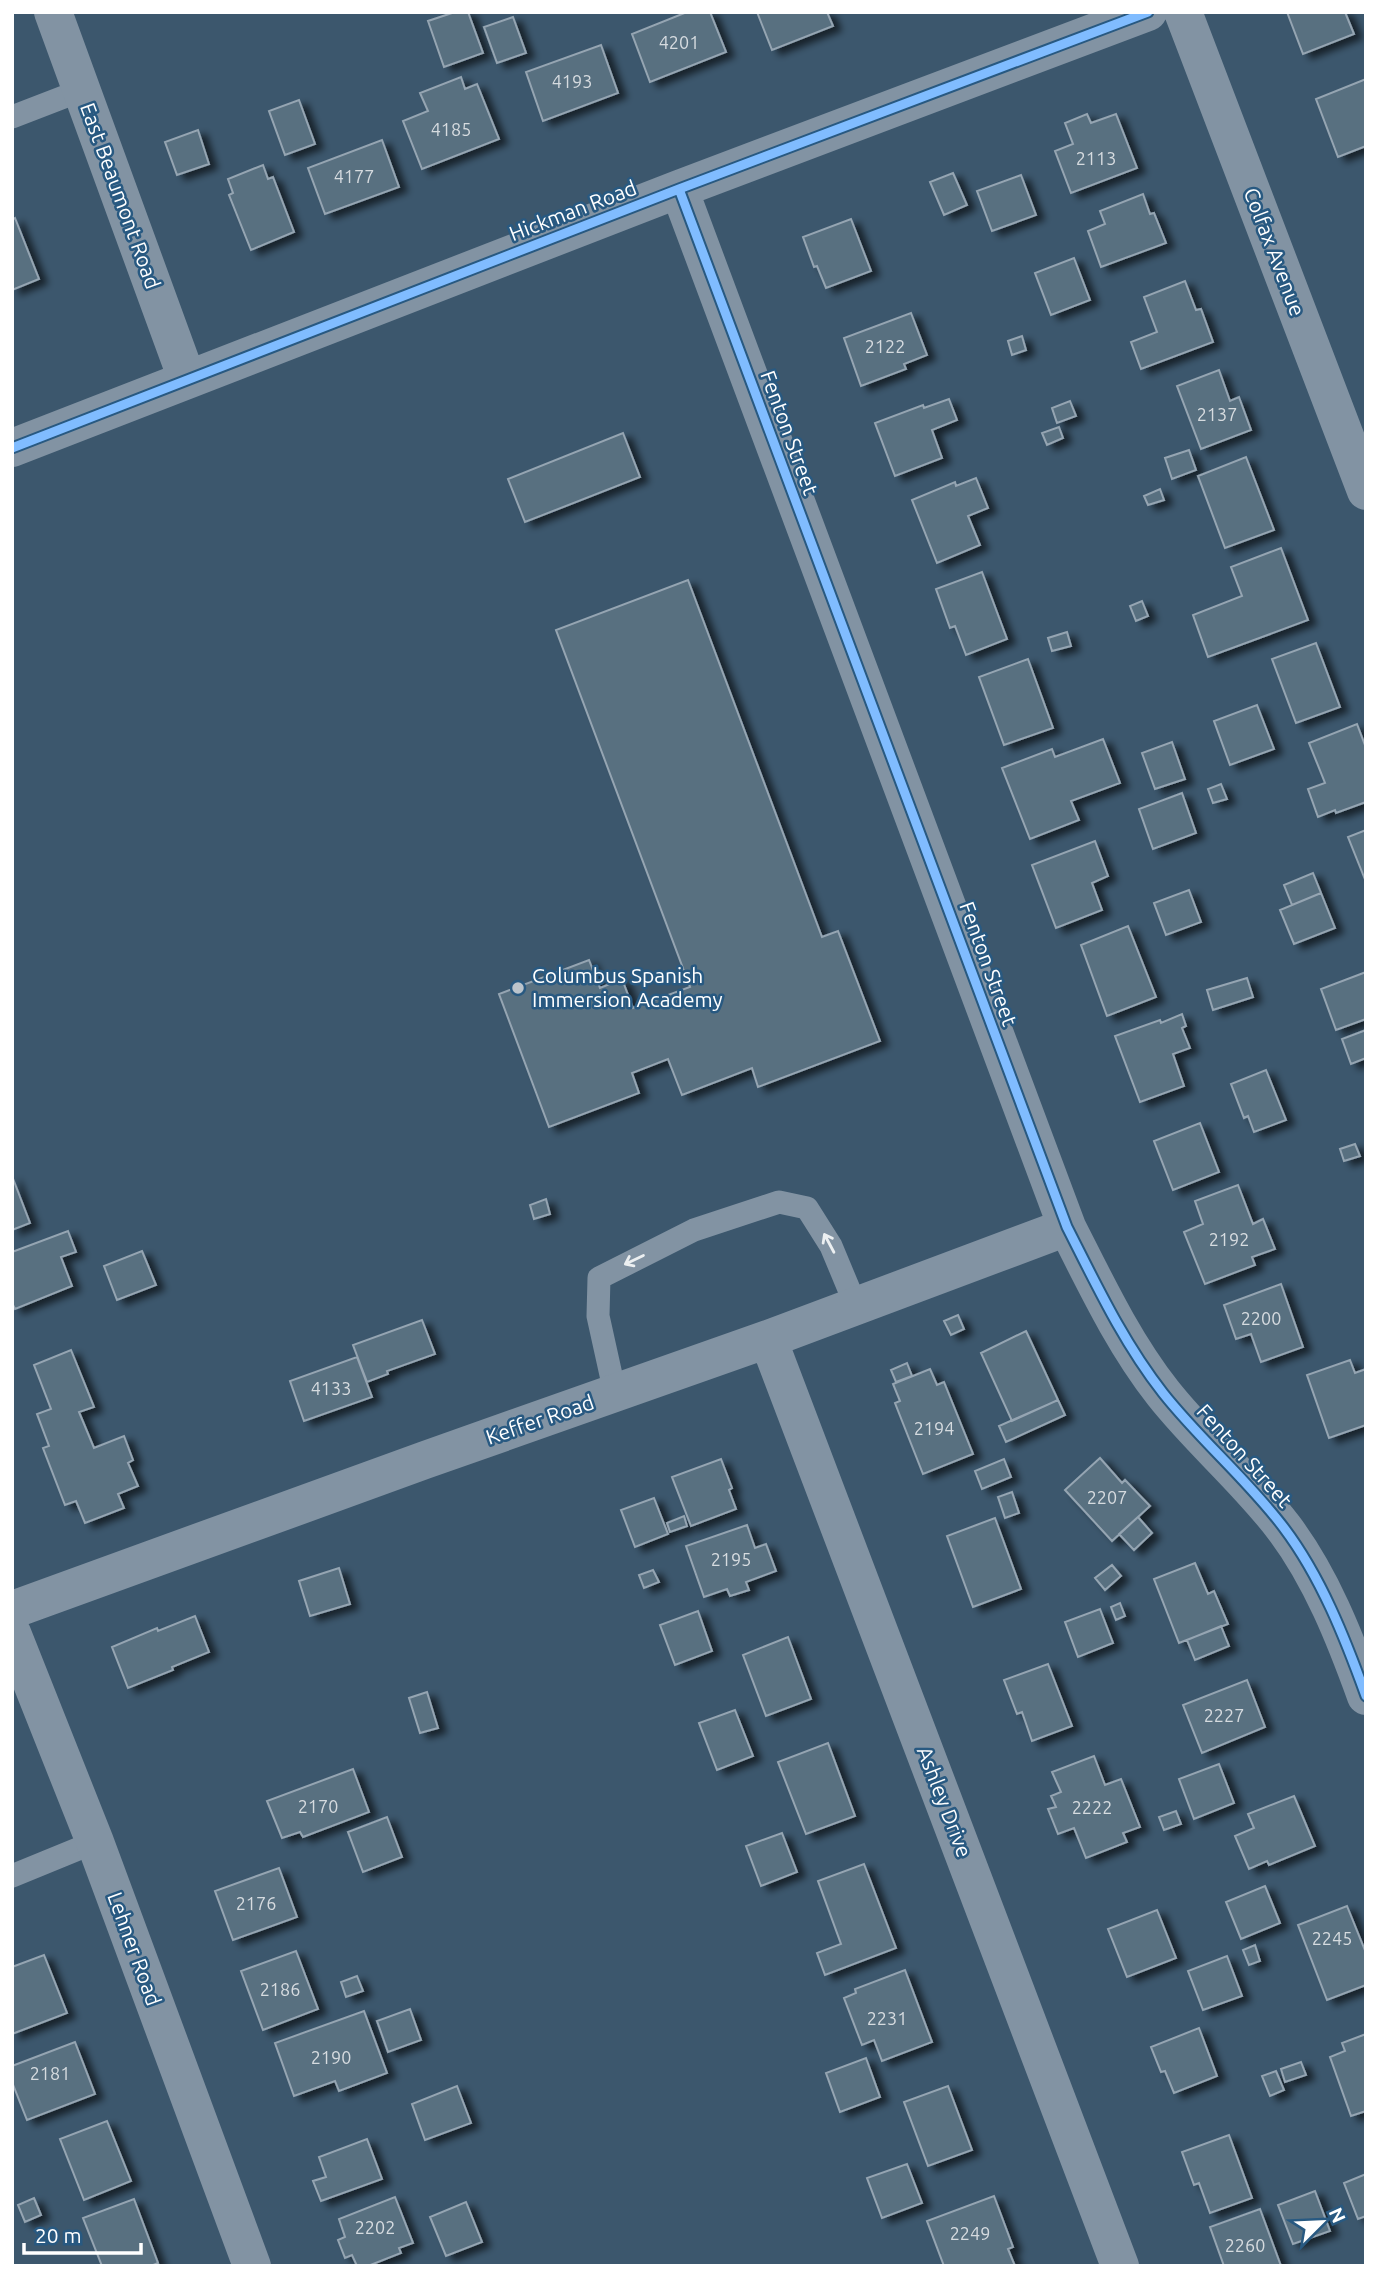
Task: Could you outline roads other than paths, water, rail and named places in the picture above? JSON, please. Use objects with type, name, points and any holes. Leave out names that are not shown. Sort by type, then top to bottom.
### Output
[{"type":"street","name":"East Beaumont Road","points":[[53,12],[187,379]]},
{"type":"street","name":"Hickman Road","points":[[12,448],[679,189],[1148,12]]},
{"type":"street","name":"Colfax Avenue","points":[[1183,12],[1366,491]]},
{"type":"street","name":"Fenton Street","points":[[679,189],[1067,1227],[1115,1323],[1163,1393],[1284,1527],[1311,1570],[1366,1696]]},
{"type":"street","name":"Keffer Road","points":[[12,1610],[768,1339],[1067,1227]]},
{"type":"street","name":"Ashley Drive","points":[[768,1339],[1120,2266]]},
{"type":"street","name":"Lehner Road","points":[[12,1633],[95,1842],[252,2266]]},
{"type":"lane","points":[[12,117],[82,90]]},
{"type":"lane","points":[[615,1393],[598,1315],[599,1278],[694,1230],[779,1202],[807,1208],[831,1246],[856,1306]]},
{"type":"lane","points":[[12,1876],[95,1842]]},
{"type":"place","name":"Columbus Spanish Immersion Academy","points":[[518,988]]}]
